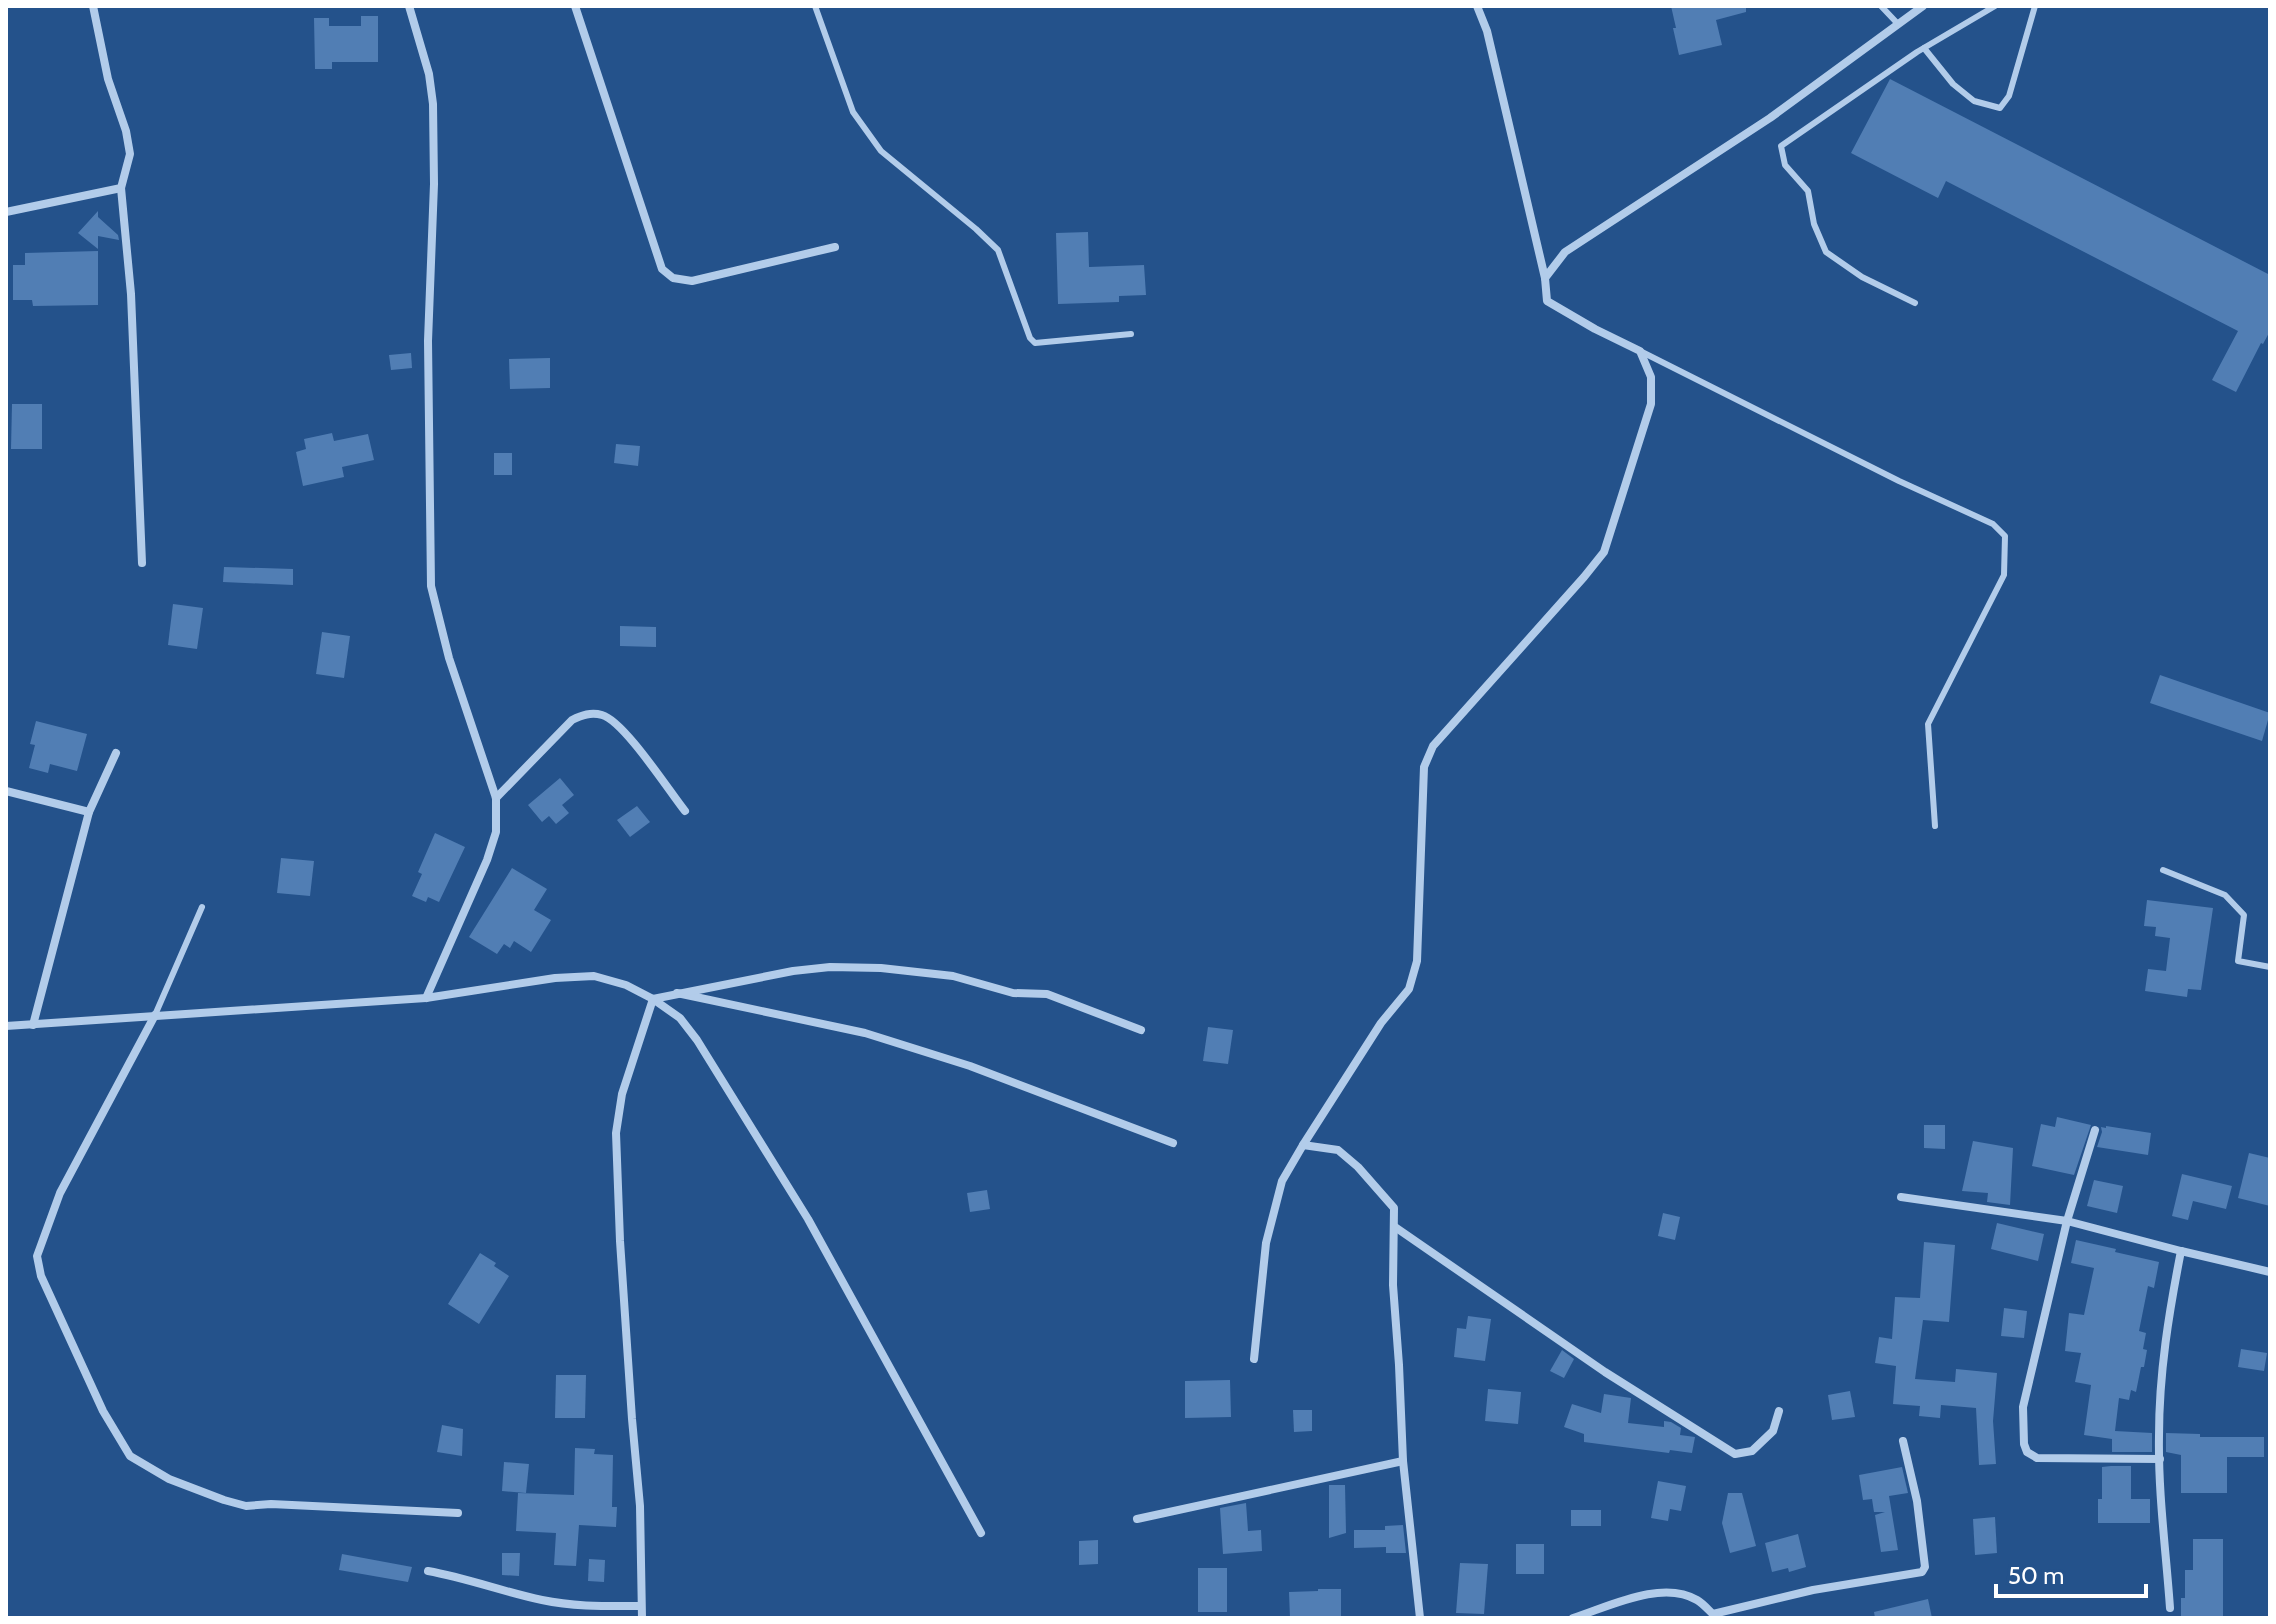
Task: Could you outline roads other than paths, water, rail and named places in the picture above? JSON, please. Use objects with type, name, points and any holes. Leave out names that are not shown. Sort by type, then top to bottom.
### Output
[{"type":"street","points":[[93,6],[108,79],[126,131],[130,154],[121,188],[131,294],[142,563]]},
{"type":"street","points":[[409,6],[429,74],[433,104],[434,184],[428,341],[431,586],[449,658],[496,798],[496,832],[487,860],[426,998]]},
{"type":"street","points":[[575,6],[662,269],[673,278],[692,281],[835,247]]},
{"type":"street","points":[[1254,1359],[1266,1243],[1282,1181],[1381,1023],[1409,989],[1417,961],[1424,767],[1433,746],[1604,552],[1651,404],[1651,377],[1640,351],[1547,301],[1545,278],[1487,31],[1477,6]]},
{"type":"street","points":[[1545,278],[1565,252],[1770,118],[1923,6]]},
{"type":"street","points":[[6,212],[121,188]]},
{"type":"street","points":[[496,798],[572,720],[586,714],[605,716],[624,731],[685,811]]},
{"type":"street","points":[[33,1025],[89,812],[116,753]]},
{"type":"street","points":[[6,791],[89,812]]},
{"type":"street","points":[[653,999],[817,968],[881,968],[953,976],[1013,993],[1047,994],[1141,1030]]},
{"type":"street","points":[[6,1026],[426,998],[555,978],[594,976],[626,985],[653,999],[680,1018],[697,1040],[808,1219],[981,1533]]},
{"type":"street","points":[[677,993],[865,1033],[970,1066],[1173,1143]]},
{"type":"street","points":[[642,1618],[640,1506],[620,1241],[616,1133],[622,1094],[653,999]]},
{"type":"street","points":[[155,1015],[60,1193],[37,1256],[41,1276],[103,1411],[130,1456],[169,1479],[246,1506],[271,1504],[458,1513]]},
{"type":"street","points":[[2095,1130],[2067,1221],[2023,1407],[2024,1444],[2027,1452],[2037,1458],[2160,1459]]},
{"type":"street","points":[[1303,1145],[1338,1150],[1358,1167],[1394,1208],[1393,1285],[1403,1461],[1420,1618]]},
{"type":"street","points":[[1901,1197],[2067,1221],[2270,1272]]},
{"type":"street","points":[[1395,1227],[1605,1372],[1735,1454],[1752,1451],[1773,1431],[1779,1411]]},
{"type":"street","points":[[2170,1608],[2159,1437],[2162,1371],[2181,1251]]},
{"type":"street","points":[[1573,1618],[1654,1592],[1678,1593],[1698,1600],[1715,1616],[1813,1590],[1922,1572],[1925,1567],[1917,1501],[1903,1441]]},
{"type":"street","points":[[1137,1519],[1403,1461]]},
{"type":"street","points":[[428,1571],[544,1601],[641,1606]]},
{"type":"lane","points":[[815,6],[853,112],[881,151],[998,250],[1030,338],[1035,343],[1131,334]]},
{"type":"lane","points":[[1881,6],[1898,24]]},
{"type":"lane","points":[[1915,303],[1862,277],[1826,252],[1814,224],[1808,191],[1785,165],[1781,146],[1924,48],[1995,6]]},
{"type":"lane","points":[[1924,48],[1953,84],[1974,101],[2000,108],[2009,96],[2035,6]]},
{"type":"lane","points":[[1640,351],[1899,481],[1993,524],[2005,536],[2004,575],[1928,724],[1935,826]]},
{"type":"lane","points":[[2163,870],[2225,895],[2244,915],[2238,961],[2270,967]]},
{"type":"lane","points":[[155,1015],[202,907]]}]
